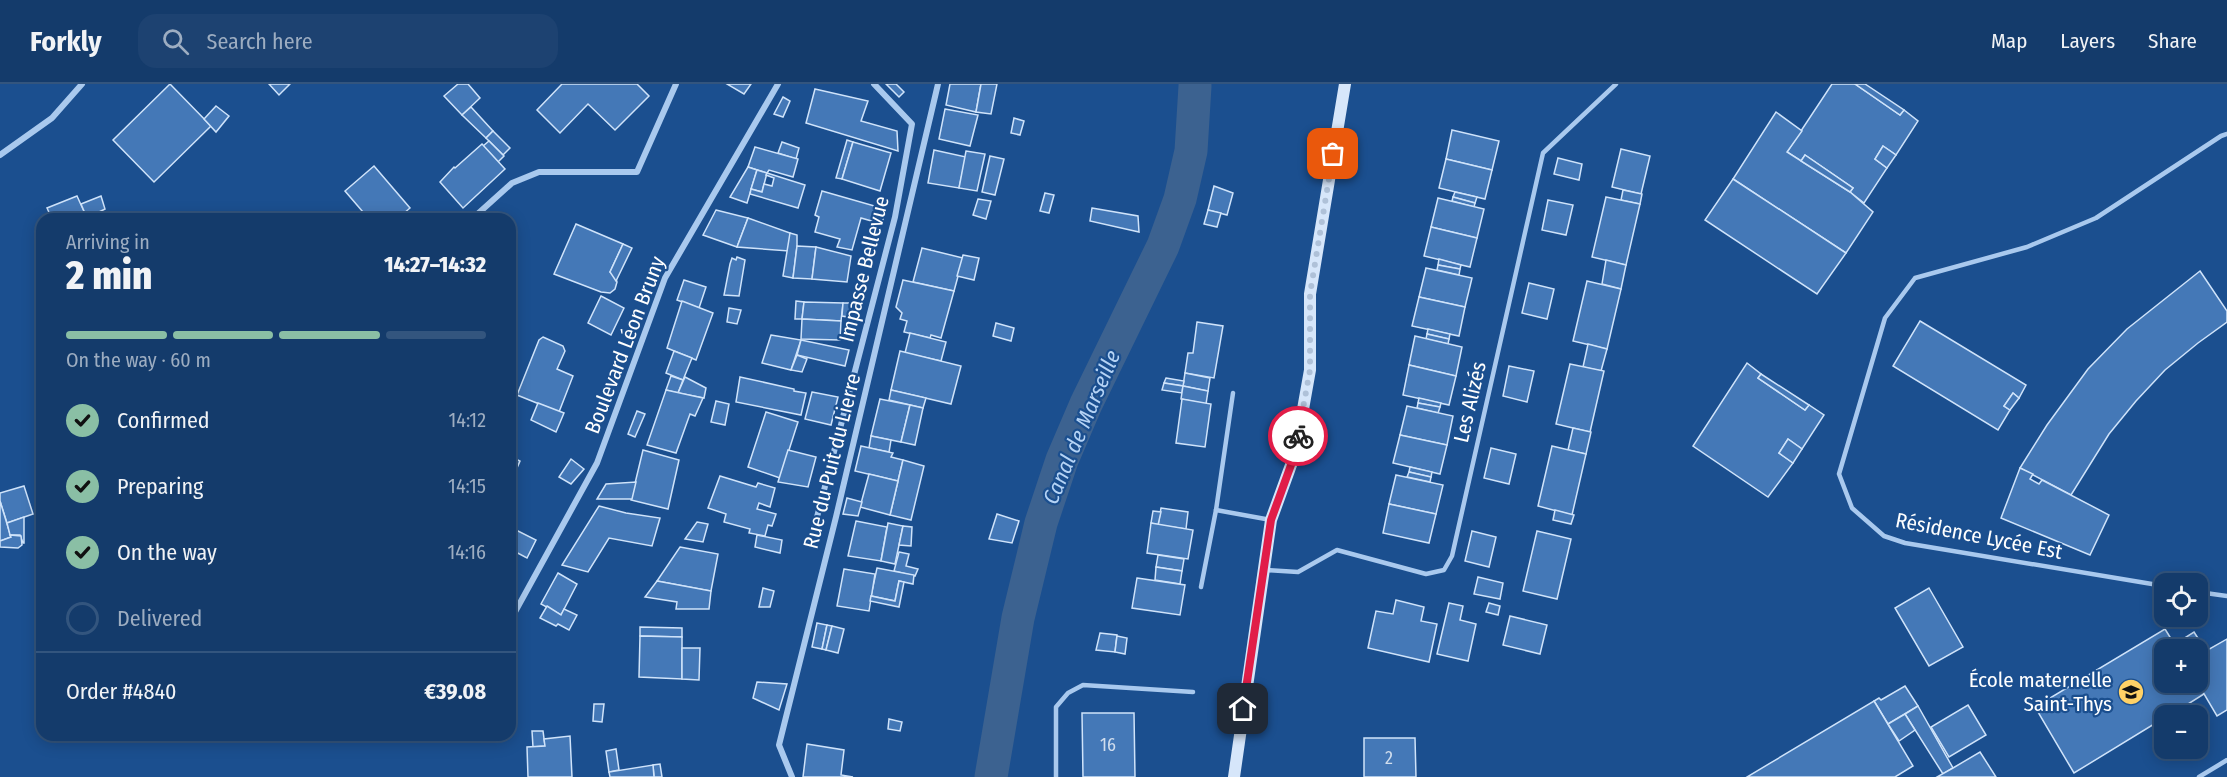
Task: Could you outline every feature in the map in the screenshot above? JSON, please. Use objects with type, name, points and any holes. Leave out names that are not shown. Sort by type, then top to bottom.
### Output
[{"type":"street","points":[[0,155],[52,118],[82,84]]},
{"type":"street","points":[[479,213],[512,183],[539,172],[637,172],[676,84]]},
{"type":"street","name":"Boulevard Léon Bruny","points":[[516,610],[597,463],[665,278],[778,84]]},
{"type":"street","name":"Impasse Bellevue","points":[[810,544],[895,217],[912,124],[874,84]]},
{"type":"street","name":"Rue du Puit du Lierre","points":[[792,777],[779,745],[836,517],[938,84]]},
{"type":"street","points":[[1234,777],[1271,520],[1295,454],[1310,370],[1310,294],[1345,84]]},
{"type":"lane","name":"Les Alizés","points":[[1265,570],[1298,572],[1337,550],[1426,574],[1444,570],[1452,556],[1543,153],[1616,84]]},
{"type":"lane","name":"Résidence Lycée Est","points":[[2154,584],[1905,543],[1884,536],[1852,508],[1839,474],[1886,318],[1915,278],[2027,247],[2096,219],[2227,134]]},
{"type":"lane","points":[[1201,586],[1216,510],[1233,393]]},
{"type":"lane","points":[[1216,510],[1271,520]]},
{"type":"lane","points":[[2208,593],[2227,596]]},
{"type":"lane","points":[[1056,777],[1056,707],[1068,693],[1083,685],[1193,692]]},
{"type":"lane","points":[[2199,777],[2227,760]]},
{"type":"building","points":[[170,84],[211,126],[154,182],[113,140]]},
{"type":"building","points":[[269,84],[290,84],[279,95]]},
{"type":"building","points":[[458,84],[468,84],[480,98],[462,115],[444,96]]},
{"type":"building","points":[[562,84],[637,84],[649,96],[615,130],[588,104],[560,133],[537,110]]},
{"type":"building","points":[[727,84],[751,84],[744,94]]},
{"type":"building","points":[[886,84],[896,84],[904,92],[899,97]]},
{"type":"building","points":[[950,84],[981,84],[976,112],[946,105]]},
{"type":"building","points":[[981,84],[997,84],[991,114],[976,112]]},
{"type":"building","points":[[1832,84],[1855,84],[1900,115],[1904,110],[1918,121],[1896,155],[1883,146],[1875,159],[1887,168],[1864,203],[1850,192],[1853,188],[1805,155],[1801,161],[1787,152]]},
{"type":"building","points":[[1855,84],[1865,84],[1904,110],[1900,115]]},
{"type":"building","points":[[815,89],[868,101],[861,121],[897,131],[898,151],[806,123]]},
{"type":"building","points":[[783,97],[790,101],[783,117],[774,114]]},
{"type":"building","points":[[216,106],[229,116],[216,132],[204,119]]},
{"type":"building","points":[[471,107],[493,131],[486,138],[462,115]]},
{"type":"building","points":[[945,109],[978,115],[970,146],[939,139]]},
{"type":"building","points":[[1776,112],[1802,131],[1787,152],[1850,192],[1873,212],[1846,253],[1733,179]]},
{"type":"building","points":[[1014,118],[1024,121],[1020,135],[1011,133]]},
{"type":"building","points":[[1452,130],[1499,141],[1492,170],[1446,159]]},
{"type":"building","points":[[493,131],[510,148],[503,155],[486,138]]},
{"type":"building","points":[[847,140],[853,142],[842,179],[836,178]]},
{"type":"building","points":[[489,141],[504,156],[498,162],[483,146]]},
{"type":"building","points":[[782,142],[799,148],[796,159],[778,153]]},
{"type":"building","points":[[853,142],[891,153],[880,191],[842,179]]},
{"type":"building","points":[[482,144],[505,169],[463,208],[440,182]]},
{"type":"building","points":[[1883,146],[1896,155],[1887,168],[1875,159]]},
{"type":"building","points":[[755,147],[798,159],[793,177],[748,167]]},
{"type":"building","points":[[1621,149],[1650,156],[1641,194],[1612,187]]},
{"type":"building","points":[[934,150],[966,157],[959,188],[928,183]]},
{"type":"building","points":[[966,151],[985,154],[977,191],[959,188]]},
{"type":"building","points":[[1805,155],[1853,188],[1850,192],[1801,161]]},
{"type":"building","points":[[990,156],[1004,159],[995,195],[982,192]]},
{"type":"building","points":[[1558,158],[1582,164],[1579,180],[1554,174]]},
{"type":"building","points":[[1446,159],[1492,170],[1485,199],[1439,188]]},
{"type":"building","points":[[374,166],[410,208],[404,213],[364,213],[345,191]]},
{"type":"building","points":[[748,167],[757,170],[747,203],[730,197]]},
{"type":"building","points":[[757,170],[767,173],[762,192],[751,189]]},
{"type":"building","points":[[767,173],[805,185],[798,208],[750,194],[751,189],[762,192],[764,184],[772,186],[774,178],[766,175]]},
{"type":"building","points":[[1733,179],[1846,253],[1817,294],[1705,220]]},
{"type":"building","points":[[1214,186],[1233,193],[1227,215],[1208,210]]},
{"type":"building","points":[[1623,190],[1642,194],[1640,204],[1621,200]]},
{"type":"building","points":[[822,191],[885,209],[882,224],[861,218],[852,250],[837,247],[840,239],[815,232],[819,217],[815,215]]},
{"type":"building","points":[[1455,192],[1477,197],[1475,203],[1453,197]]},
{"type":"building","points":[[1045,193],[1054,195],[1049,213],[1040,211]]},
{"type":"building","points":[[77,196],[85,213],[49,213],[47,208]]},
{"type":"building","points":[[101,196],[105,209],[97,213],[85,213],[81,204]]},
{"type":"building","points":[[1453,197],[1475,203],[1474,207],[1452,201]]},
{"type":"building","points":[[1606,197],[1640,204],[1626,265],[1592,257]]},
{"type":"building","points":[[1438,198],[1484,209],[1477,238],[1431,227]]},
{"type":"building","points":[[978,199],[991,201],[986,219],[973,215]]},
{"type":"building","points":[[1548,200],[1573,205],[1566,235],[1542,230]]},
{"type":"building","points":[[1092,208],[1138,216],[1139,232],[1090,221]]},
{"type":"building","points":[[716,210],[748,218],[737,247],[703,235]]},
{"type":"building","points":[[1208,210],[1221,213],[1217,227],[1204,224]]},
{"type":"building","points":[[748,218],[790,233],[789,251],[737,247]]},
{"type":"building","points":[[576,224],[623,244],[610,272],[615,276],[617,282],[615,289],[610,293],[601,292],[554,274]]},
{"type":"building","points":[[1431,227],[1477,238],[1470,267],[1424,256]]},
{"type":"building","points":[[790,233],[797,235],[793,278],[783,276]]},
{"type":"building","points":[[623,244],[632,248],[616,281],[610,272]]},
{"type":"building","points":[[797,246],[816,247],[812,279],[793,278]]},
{"type":"building","points":[[816,247],[851,256],[847,282],[812,279]]},
{"type":"building","points":[[922,248],[963,258],[954,291],[913,282]]},
{"type":"building","points":[[963,255],[979,258],[974,280],[957,276]]},
{"type":"building","points":[[737,257],[745,260],[739,296],[724,295],[732,258],[736,260]]},
{"type":"building","points":[[1439,259],[1461,265],[1460,269],[1438,265]]},
{"type":"building","points":[[1606,260],[1626,265],[1621,289],[1602,284]]},
{"type":"building","points":[[1438,265],[1460,269],[1459,275],[1437,270]]},
{"type":"building","points":[[1426,268],[1472,278],[1465,307],[1419,297]]},
{"type":"building","points":[[2200,271],[2227,311],[2227,322],[2165,370],[2136,401],[2109,434],[2071,495],[2020,468],[2047,425],[2088,369],[2127,329]]},
{"type":"building","points":[[684,280],[706,287],[699,308],[677,300]]},
{"type":"building","points":[[903,280],[954,291],[941,338],[904,332],[907,321],[900,319],[902,313],[896,307]]},
{"type":"building","points":[[1587,281],[1621,289],[1607,349],[1573,341]]},
{"type":"building","points":[[1529,283],[1554,289],[1547,319],[1522,313]]},
{"type":"building","points":[[601,296],[624,308],[611,335],[588,323]]},
{"type":"building","points":[[1419,297],[1465,307],[1459,336],[1412,326]]},
{"type":"building","points":[[682,301],[713,313],[696,360],[667,348]]},
{"type":"building","points":[[796,301],[804,302],[802,319],[795,319]]},
{"type":"building","points":[[804,302],[843,303],[841,321],[802,319]]},
{"type":"building","points":[[843,303],[855,303],[854,318],[842,316]]},
{"type":"building","points":[[729,308],[741,310],[737,324],[727,322]]},
{"type":"building","points":[[802,319],[841,321],[840,340],[801,339]]},
{"type":"building","points":[[1920,321],[2026,385],[2019,398],[2013,393],[2004,406],[2010,410],[1998,430],[1893,366]]},
{"type":"building","points":[[1197,322],[1223,326],[1214,378],[1185,373],[1188,353],[1193,353]]},
{"type":"building","points":[[996,323],[1014,328],[1011,341],[993,336]]},
{"type":"building","points":[[1428,329],[1450,334],[1449,339],[1427,334]]},
{"type":"building","points":[[910,333],[946,342],[941,361],[905,353]]},
{"type":"building","points":[[1427,334],[1449,339],[1448,344],[1426,339]]},
{"type":"building","points":[[771,335],[801,340],[791,370],[762,363]]},
{"type":"building","points":[[1415,336],[1462,347],[1456,376],[1409,365]]},
{"type":"building","points":[[543,337],[563,346],[565,351],[557,369],[573,376],[559,412],[517,395],[539,340]]},
{"type":"building","points":[[801,340],[849,350],[845,366],[797,355]]},
{"type":"building","points":[[1588,344],[1607,349],[1601,371],[1583,367]]},
{"type":"building","points":[[674,351],[692,358],[683,380],[666,373]]},
{"type":"building","points":[[900,351],[961,366],[951,404],[891,390]]},
{"type":"building","points":[[797,355],[807,359],[802,372],[791,370]]},
{"type":"building","points":[[1747,363],[1761,374],[1758,378],[1805,410],[1809,405],[1824,415],[1802,449],[1788,439],[1779,453],[1793,463],[1768,497],[1693,446]]},
{"type":"building","points":[[1570,364],[1604,371],[1590,432],[1556,424]]},
{"type":"building","points":[[1409,365],[1456,376],[1449,405],[1403,395]]},
{"type":"building","points":[[1509,366],[1534,371],[1527,402],[1503,396]]},
{"type":"building","points":[[1185,373],[1210,378],[1208,391],[1183,386]]},
{"type":"building","points":[[1761,374],[1809,405],[1805,410],[1758,378]]},
{"type":"building","points":[[671,376],[683,380],[678,393],[666,390]]},
{"type":"building","points":[[685,377],[706,388],[704,398],[678,393]]},
{"type":"building","points":[[740,377],[806,393],[801,415],[736,402]]},
{"type":"building","points":[[1166,378],[1184,381],[1183,386],[1164,383]]},
{"type":"building","points":[[1164,383],[1183,386],[1182,393],[1162,390]]},
{"type":"building","points":[[1183,386],[1208,391],[1206,404],[1181,399]]},
{"type":"building","points":[[666,390],[703,398],[695,416],[690,414],[676,453],[647,445]]},
{"type":"building","points":[[891,390],[926,398],[923,408],[889,400]]},
{"type":"building","points":[[812,392],[838,397],[831,425],[805,419]]},
{"type":"building","points":[[2013,393],[2019,398],[2010,410],[2004,406]]},
{"type":"building","points":[[1419,398],[1441,403],[1440,407],[1418,403]]},
{"type":"building","points":[[880,399],[910,405],[901,442],[871,436]]},
{"type":"building","points":[[1182,399],[1211,404],[1205,447],[1176,443]]},
{"type":"building","points":[[716,401],[729,404],[725,425],[711,422]]},
{"type":"building","points":[[538,403],[564,413],[556,432],[531,420]]},
{"type":"building","points":[[1418,403],[1440,407],[1438,413],[1417,408]]},
{"type":"building","points":[[910,405],[923,408],[915,445],[901,442]]},
{"type":"building","points":[[1407,406],[1453,416],[1447,445],[1400,435]]},
{"type":"building","points":[[637,411],[645,414],[635,437],[628,434]]},
{"type":"building","points":[[766,412],[798,422],[780,478],[748,467]]},
{"type":"building","points":[[1573,428],[1591,432],[1586,454],[1568,450]]},
{"type":"building","points":[[1400,435],[1447,445],[1440,474],[1393,463]]},
{"type":"building","points":[[871,436],[891,440],[889,452],[869,448]]},
{"type":"building","points":[[1788,439],[1802,449],[1793,463],[1779,453]]},
{"type":"building","points":[[861,446],[893,453],[891,457],[903,460],[898,481],[855,471]]},
{"type":"building","points":[[1552,446],[1586,454],[1572,515],[1538,506]]},
{"type":"building","points":[[1491,448],[1516,454],[1509,484],[1484,478]]},
{"type":"building","points":[[643,450],[679,460],[668,509],[631,500]]},
{"type":"building","points":[[788,450],[816,457],[808,487],[778,482]]},
{"type":"building","points":[[571,459],[584,469],[571,484],[559,477]]},
{"type":"building","points":[[903,460],[924,466],[911,520],[890,515]]},
{"type":"building","points":[[1410,467],[1432,472],[1431,477],[1409,472]]},
{"type":"building","points":[[2020,468],[2033,474],[2030,479],[2039,484],[2042,480],[2109,515],[2090,555],[2001,518]]},
{"type":"building","points":[[1409,472],[1431,477],[1430,482],[1407,477]]},
{"type":"building","points":[[869,474],[898,481],[890,515],[860,507]]},
{"type":"building","points":[[1396,475],[1443,485],[1436,514],[1389,504]]},
{"type":"building","points":[[720,476],[756,487],[758,483],[775,488],[770,507],[759,503],[757,509],[776,514],[772,526],[768,525],[765,536],[749,533],[750,529],[724,522],[726,514],[708,508]]},
{"type":"building","points":[[636,482],[632,499],[597,499],[606,484]]},
{"type":"building","points":[[24,486],[33,514],[7,523],[0,501],[0,493]]},
{"type":"building","points":[[847,498],[862,502],[858,516],[843,514]]},
{"type":"building","points":[[0,501],[11,537],[0,541]]},
{"type":"building","points":[[1389,504],[1436,514],[1429,543],[1383,533]]},
{"type":"building","points":[[599,506],[660,518],[652,546],[609,538],[588,572],[562,565]]},
{"type":"building","points":[[1161,508],[1188,512],[1186,529],[1158,525]]},
{"type":"building","points":[[1555,510],[1574,515],[1571,524],[1553,520]]},
{"type":"building","points":[[1153,511],[1161,512],[1158,525],[1151,523]]},
{"type":"building","points":[[997,514],[1019,521],[1012,543],[989,539]]},
{"type":"building","points":[[24,517],[23,543],[20,535],[10,535],[7,523]]},
{"type":"building","points":[[856,521],[887,527],[881,561],[848,556]]},
{"type":"building","points":[[697,522],[708,524],[703,542],[685,539]]},
{"type":"building","points":[[888,523],[903,526],[895,564],[881,561]]},
{"type":"building","points":[[1151,523],[1193,530],[1188,559],[1147,553]]},
{"type":"building","points":[[903,526],[912,527],[911,546],[899,545]]},
{"type":"building","points":[[516,530],[536,540],[527,558],[516,552]]},
{"type":"building","points":[[1472,531],[1496,537],[1489,567],[1465,561]]},
{"type":"building","points":[[1537,531],[1571,539],[1557,599],[1523,591]]},
{"type":"building","points":[[10,535],[21,536],[22,545],[18,548],[0,547],[0,541],[11,537]]},
{"type":"building","points":[[757,535],[782,540],[780,553],[755,547]]},
{"type":"building","points":[[680,547],[718,554],[711,591],[657,581]]},
{"type":"building","points":[[899,552],[909,554],[906,566],[918,569],[915,576],[894,571]]},
{"type":"building","points":[[1158,555],[1184,559],[1182,571],[1156,567]]},
{"type":"building","points":[[1156,567],[1182,571],[1180,584],[1155,580]]},
{"type":"building","points":[[877,568],[914,575],[913,584],[899,581],[895,601],[871,596]]},
{"type":"building","points":[[844,569],[875,574],[869,611],[837,606]]},
{"type":"building","points":[[558,573],[577,584],[561,615],[541,604]]},
{"type":"building","points":[[1478,577],[1503,583],[1500,599],[1474,594]]},
{"type":"building","points":[[1137,578],[1185,585],[1180,615],[1132,608]]},
{"type":"building","points":[[657,581],[711,591],[709,609],[676,609],[677,602],[645,597]]},
{"type":"building","points":[[899,581],[904,582],[899,607],[870,601],[871,596],[895,601]]},
{"type":"building","points":[[763,588],[774,591],[770,607],[759,607]]},
{"type":"building","points":[[1929,588],[1963,647],[1929,666],[1895,608]]},
{"type":"building","points":[[1396,600],[1424,607],[1421,621],[1437,624],[1429,662],[1368,648],[1376,611],[1393,614]]},
{"type":"building","points":[[1449,603],[1463,606],[1460,620],[1476,624],[1468,661],[1437,654]]},
{"type":"building","points":[[1489,603],[1500,606],[1498,615],[1486,612]]},
{"type":"building","points":[[547,606],[561,615],[564,609],[577,615],[569,630],[540,618]]},
{"type":"building","points":[[1510,616],[1547,625],[1540,654],[1503,645]]},
{"type":"building","points":[[817,623],[827,625],[822,649],[812,647]]},
{"type":"building","points":[[827,625],[832,626],[826,650],[822,649]]},
{"type":"building","points":[[832,626],[844,629],[838,653],[826,650]]},
{"type":"building","points":[[640,627],[682,628],[682,637],[640,636]]},
{"type":"building","points":[[2165,629],[2171,639],[2154,639],[2154,693],[2204,694],[2186,705],[2154,705],[2154,724],[2074,773],[2035,707]]},
{"type":"building","points":[[2194,632],[2198,639],[2183,639]]},
{"type":"building","points":[[1100,633],[1117,635],[1115,652],[1096,650]]},
{"type":"building","points":[[640,636],[682,637],[682,679],[639,677]]},
{"type":"building","points":[[1117,636],[1127,638],[1125,654],[1115,652]]},
{"type":"building","points":[[2227,639],[2227,710],[2217,716],[2203,693],[2208,693],[2208,650]]},
{"type":"building","points":[[682,648],[700,648],[699,680],[682,679]]},
{"type":"building","points":[[757,682],[787,684],[779,710],[753,698]]},
{"type":"building","points":[[1905,686],[1918,706],[1888,724],[1874,701],[1879,698],[1881,700]]},
{"type":"building","points":[[1874,701],[1913,766],[1895,777],[1747,777]]},
{"type":"building","points":[[594,704],[604,704],[602,722],[593,721]]},
{"type":"building","points":[[1968,705],[1986,735],[1949,757],[1931,727]]},
{"type":"building","points":[[1918,706],[1953,768],[1943,774],[1905,714]]},
{"type":"building","points":[[1082,713],[1134,713],[1135,777],[1083,777]]},
{"type":"building","points":[[1905,714],[1915,730],[1899,741],[1888,724]]},
{"type":"building","points":[[889,719],[902,722],[900,731],[888,729]]},
{"type":"building","points":[[532,731],[543,731],[545,746],[533,747]]},
{"type":"building","points":[[570,736],[572,777],[528,777],[527,747],[545,746],[544,739]]},
{"type":"building","points":[[1364,738],[1415,738],[1416,777],[1364,777]]},
{"type":"building","points":[[807,744],[844,750],[841,775],[853,777],[803,777]]},
{"type":"building","points":[[616,749],[619,770],[609,772],[606,751]]},
{"type":"building","points":[[1980,752],[1996,777],[1937,777],[1953,768]]},
{"type":"building","points":[[660,764],[662,777],[654,777],[653,765]]},
{"type":"building","points":[[653,765],[654,777],[610,777],[609,772]]},
{"type":"waterway","name":"Canal de Marseille","points":[[991,777],[1018,618],[1041,523],[1062,460],[1086,404],[1163,246],[1180,199],[1191,151],[1195,86]]},
{"type":"way so far","points":[[1298,436],[1310,370],[1310,294],[1333,154]]},
{"type":"place","name":"École maternelle Saint-Thys","points":[[2131,692]]},
{"type":"route","points":[[1243,709],[1271,520],[1295,454],[1298,436]]}]
